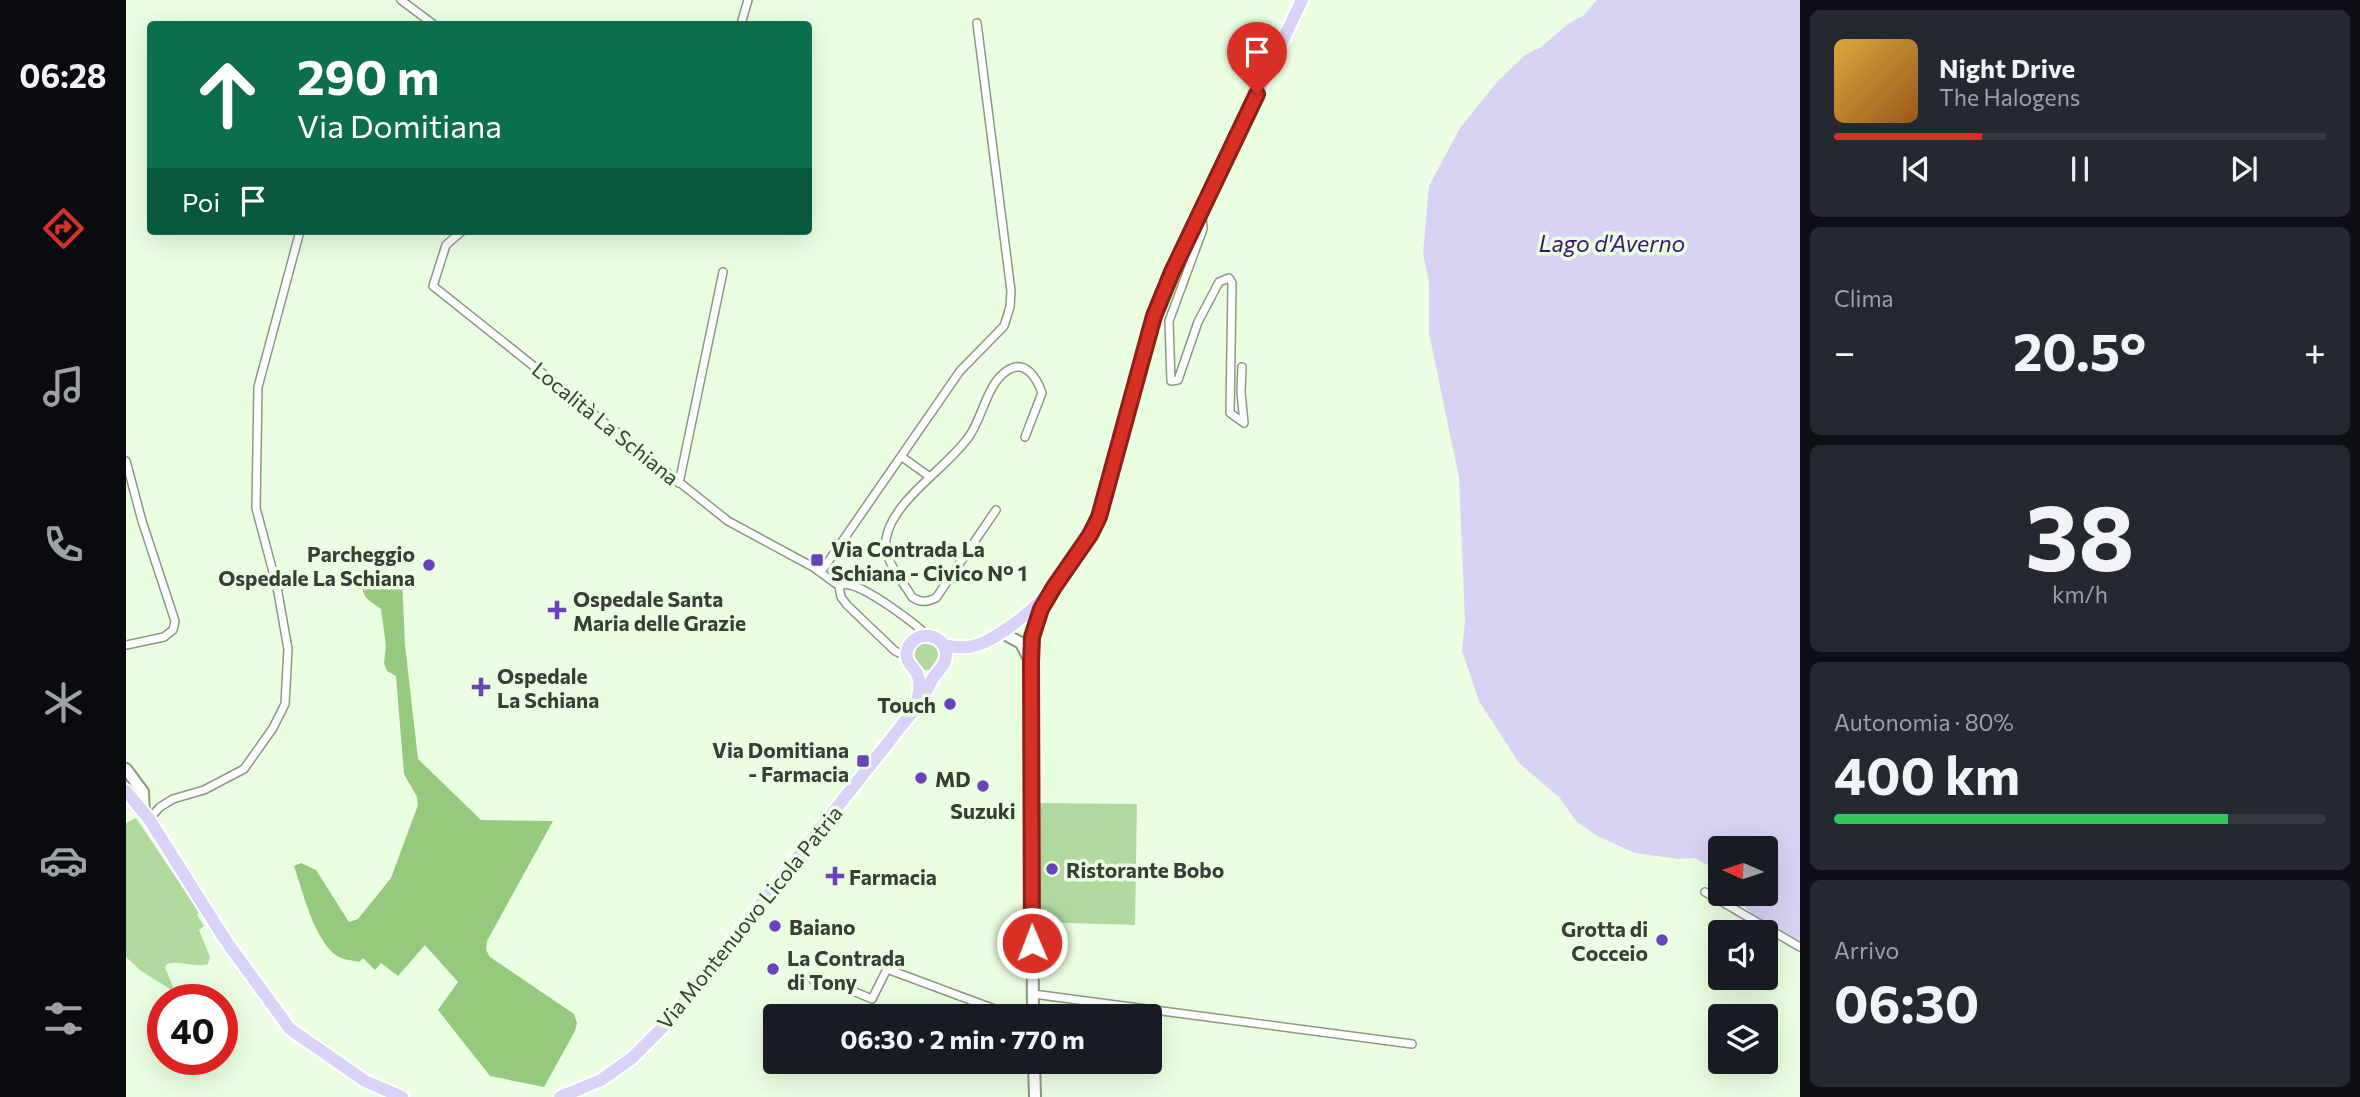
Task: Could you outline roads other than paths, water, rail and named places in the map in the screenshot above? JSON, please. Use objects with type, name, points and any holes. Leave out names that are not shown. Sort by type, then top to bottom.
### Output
[{"type":"main road","points":[[944,645],[962,649],[980,645],[1041,609],[1077,556],[1099,517],[1154,316],[1172,272],[1302,0]]},
{"type":"main road","points":[[936,673],[916,673],[909,666],[906,656],[909,645],[916,638],[927,635],[940,640],[951,660],[987,647],[1008,636],[1054,587]]},
{"type":"main road","name":"Via Montenuovo Licola Patria","points":[[559,1097],[601,1080],[632,1058],[665,1026],[922,701],[936,673],[951,660]]},
{"type":"main road","points":[[914,709],[919,688],[916,673]]},
{"type":"main road","points":[[130,788],[226,941],[290,1030],[365,1081],[402,1097]]},
{"type":"street","points":[[401,0],[429,21]]},
{"type":"street","points":[[742,21],[748,0]]},
{"type":"street","points":[[821,572],[960,371],[1004,326],[1010,307],[1011,290],[977,23]]},
{"type":"street","points":[[1201,211],[1203,229],[1169,321],[1171,381],[1178,380],[1198,322],[1219,282],[1228,278],[1232,283],[1230,413],[1244,422],[1242,367]]},
{"type":"street","points":[[146,816],[173,799],[204,790],[244,769],[273,729],[285,704],[288,649],[277,587],[256,508],[258,387],[299,235]]},
{"type":"street","name":"Località La Schiana","points":[[458,235],[446,245],[433,286],[679,483],[746,532],[821,572],[839,586],[841,597],[847,605],[895,651],[906,656]]},
{"type":"street","points":[[679,483],[723,272]]},
{"type":"street","points":[[996,510],[936,598],[926,602],[912,597],[886,555],[886,539],[900,512],[970,437],[1000,378],[1009,370],[1017,368],[1026,369],[1036,377],[1042,393],[1025,437]]},
{"type":"street","points":[[902,457],[930,477]]},
{"type":"street","points":[[126,461],[142,521],[175,621],[173,631],[164,637],[126,645]]},
{"type":"street","name":"Località La Schiana","points":[[839,586],[849,584],[863,591],[912,620],[927,635]]},
{"type":"street","points":[[1033,1004],[1031,663],[1032,637],[1041,609]]},
{"type":"street","points":[[1021,622],[1030,629],[1032,637]]},
{"type":"street","points":[[1008,636],[1021,643],[1031,663]]},
{"type":"street","points":[[126,769],[130,788]]},
{"type":"street","points":[[1705,892],[1800,947]]},
{"type":"street","points":[[813,980],[841,986],[872,999],[887,969],[981,1004]]},
{"type":"street","points":[[1033,994],[1412,1044]]},
{"type":"street","points":[[1034,1074],[1035,1097]]},
{"type":"water","name":"Lago d'Averno","points":[[1597,0],[1800,0],[1800,941],[1778,929],[1778,920],[1763,920],[1744,906],[1778,906],[1778,836],[1708,836],[1708,865],[1695,858],[1679,859],[1635,853],[1597,836],[1576,821],[1560,798],[1519,763],[1479,701],[1462,651],[1465,621],[1459,478],[1429,333],[1429,282],[1423,253],[1429,186],[1460,128],[1497,82],[1525,55],[1541,47],[1569,23],[1583,16]]},
{"type":"place","name":"Via Contrada La Schiana - Civico N° 1","points":[[817,560]]},
{"type":"place","name":"Parcheggio Ospedale La Schiana","points":[[429,565]]},
{"type":"place","name":"Ospedale Santa Maria delle Grazie","points":[[557,610]]},
{"type":"place","name":"Ospedale La Schiana","points":[[481,687]]},
{"type":"place","name":"Touch","points":[[950,704]]},
{"type":"place","name":"Via Domitiana - Farmacia","points":[[863,761]]},
{"type":"place","name":"MD","points":[[921,778]]},
{"type":"place","name":"Suzuki","points":[[983,786]]},
{"type":"place","name":"Ristorante Bobo","points":[[1052,869]]},
{"type":"place","name":"Farmacia","points":[[835,876]]},
{"type":"place","name":"Baiano","points":[[775,926]]},
{"type":"place","name":"Grotta di Cocceio","points":[[1662,940]]},
{"type":"place","name":"La Contrada di Tony","points":[[773,969]]}]
